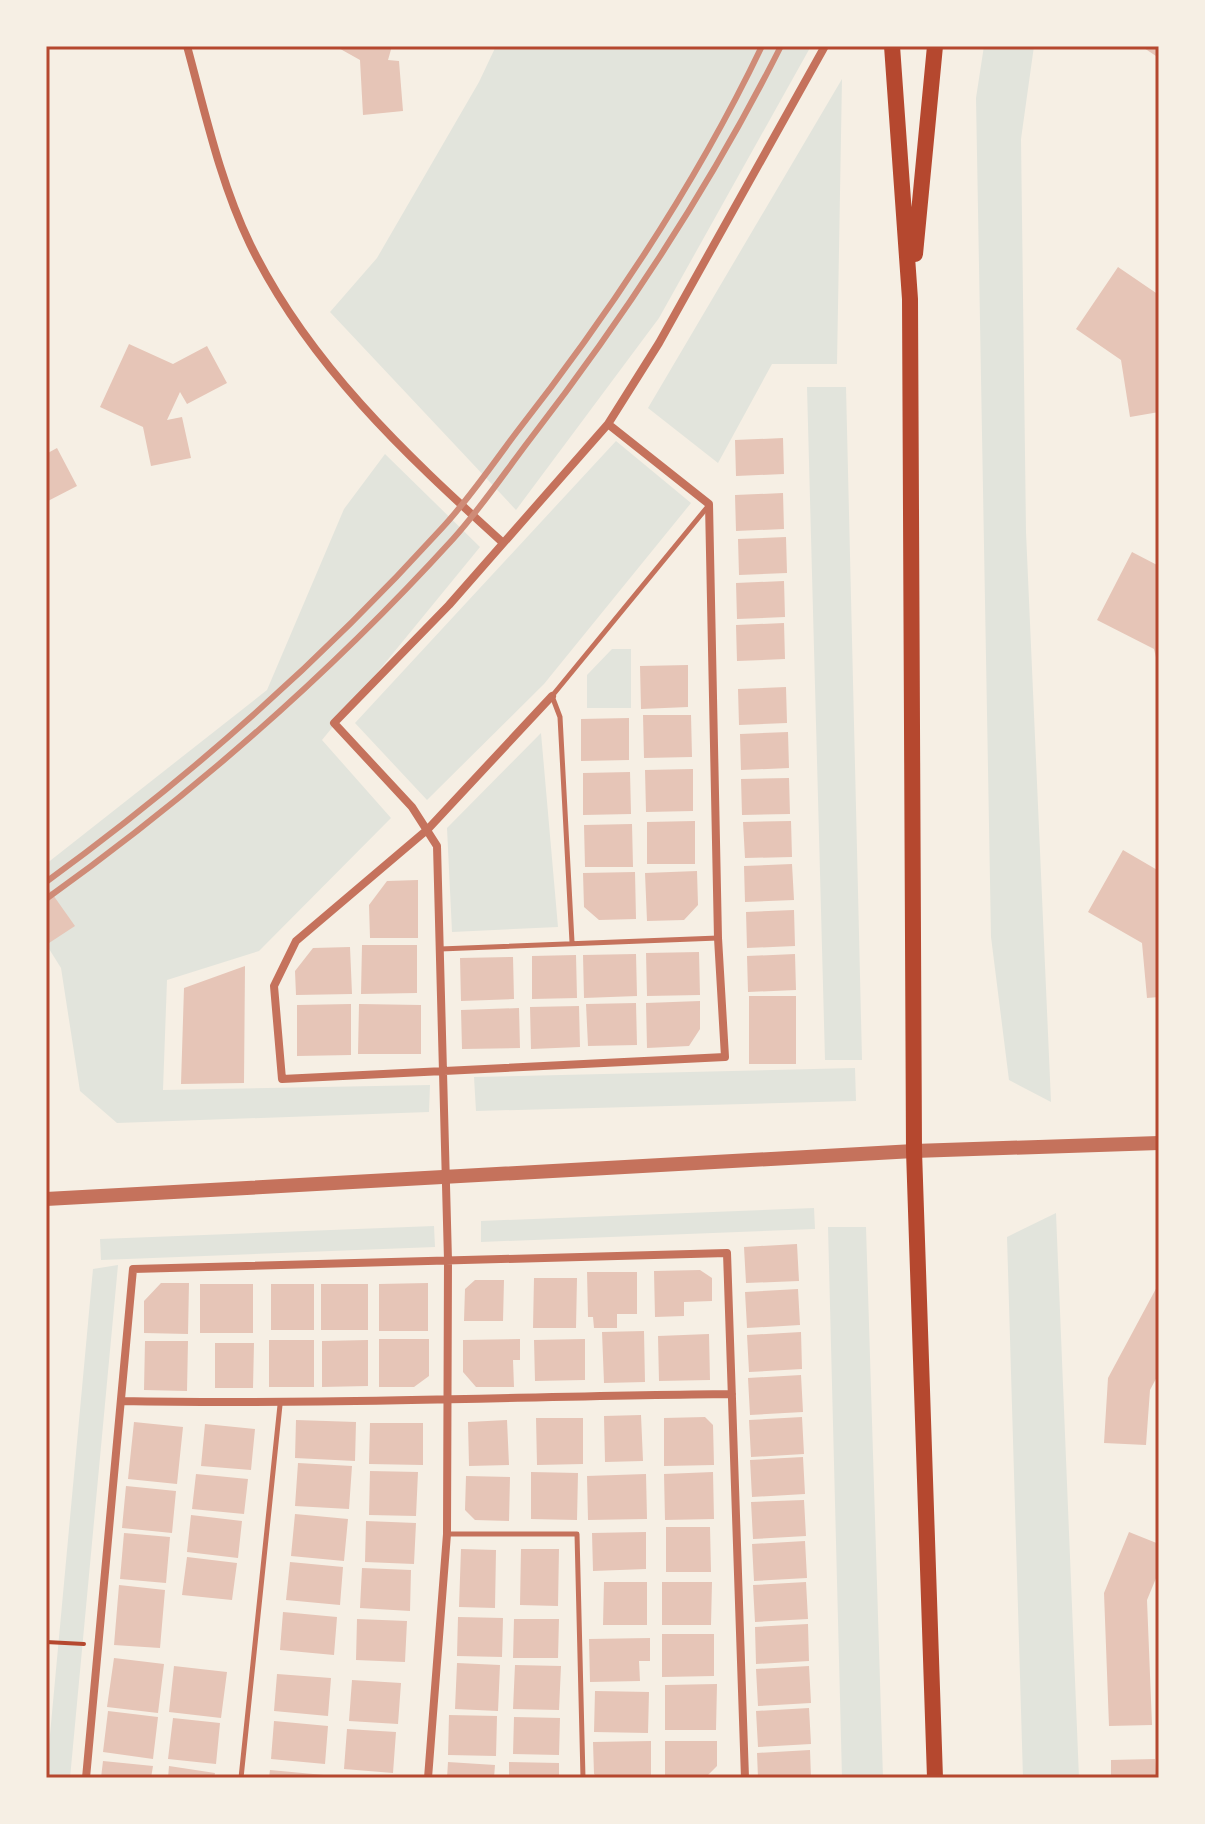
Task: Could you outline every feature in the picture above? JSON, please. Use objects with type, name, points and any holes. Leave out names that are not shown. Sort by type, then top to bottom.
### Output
[{"type":"main road","points":[[892,46],[910,299],[914,1151],[935,1778]]},
{"type":"main road","points":[[910,299],[935,46]]},
{"type":"street","points":[[187,46],[224,177],[250,244],[289,313],[342,383],[397,443],[501,541]]},
{"type":"street","points":[[428,1778],[447,1534],[448,1260],[437,846],[412,807],[334,723],[449,605],[501,541],[608,424],[659,343],[825,46]]},
{"type":"street","points":[[552,696],[428,829],[296,941],[274,986],[282,1079],[725,1057],[718,938],[709,504],[608,424]]},
{"type":"street","points":[[46,1199],[914,1151],[1159,1143]]},
{"type":"street","points":[[86,1778],[133,1269],[727,1253],[745,1778]]},
{"type":"street","points":[[121,1401],[280,1405],[448,1397],[732,1394]]},
{"type":"lane","points":[[572,942],[560,717],[552,696],[709,504]]},
{"type":"lane","points":[[440,949],[718,938]]},
{"type":"lane","points":[[241,1778],[280,1405]]},
{"type":"lane","points":[[447,1534],[577,1534],[583,1778]]},
{"type":"path","points":[[46,1642],[98,1645]]},
{"type":"shaded area","points":[[496,46],[811,46],[659,318],[516,510],[330,312],[377,258],[479,82]]},
{"type":"shaded area","points":[[984,46],[1034,46],[1021,139],[1026,532],[1051,1102],[1009,1080],[991,937],[976,98]]},
{"type":"shaded area","points":[[842,79],[837,364],[772,364],[718,463],[648,408]]},
{"type":"shaded area","points":[[807,387],[846,387],[862,1060],[825,1060]]},
{"type":"shaded area","points":[[616,441],[691,503],[544,684],[427,800],[355,723]]},
{"type":"shaded area","points":[[385,454],[480,547],[322,740],[391,818],[259,951],[167,980],[163,1090],[430,1085],[429,1112],[117,1123],[80,1091],[61,968],[46,944],[46,864],[267,690],[344,509]]},
{"type":"shaded area","points":[[612,649],[631,649],[631,708],[587,708],[587,675]]},
{"type":"shaded area","points":[[541,733],[558,927],[452,932],[447,828]]},
{"type":"shaded area","points":[[855,1068],[856,1101],[476,1111],[474,1077]]},
{"type":"shaded area","points":[[814,1208],[815,1229],[481,1242],[481,1221]]},
{"type":"shaded area","points":[[1056,1213],[1079,1778],[1023,1778],[1007,1237]]},
{"type":"shaded area","points":[[434,1226],[435,1247],[101,1260],[100,1239]]},
{"type":"shaded area","points":[[828,1227],[866,1227],[883,1778],[842,1778]]},
{"type":"shaded area","points":[[118,1265],[70,1778],[46,1778],[93,1269]]},
{"type":"building","points":[[335,46],[392,46],[388,60],[399,61],[403,111],[363,115],[360,60]]},
{"type":"building","points":[[1141,46],[1159,46],[1159,58]]},
{"type":"building","points":[[1118,267],[1159,295],[1156,341],[1159,412],[1130,417],[1121,360],[1076,329]]},
{"type":"building","points":[[129,344],[173,364],[207,346],[227,383],[187,404],[180,392],[167,420],[182,417],[191,458],[151,466],[143,427],[100,407]]},
{"type":"building","points":[[783,438],[784,474],[736,476],[735,440]]},
{"type":"building","points":[[57,448],[77,486],[46,502],[46,454]]},
{"type":"building","points":[[783,493],[784,529],[736,531],[735,495]]},
{"type":"building","points":[[786,537],[787,573],[739,575],[738,539]]},
{"type":"building","points":[[1132,552],[1159,566],[1159,670],[1154,649],[1097,620]]},
{"type":"building","points":[[784,581],[785,617],[737,619],[736,583]]},
{"type":"building","points":[[784,623],[785,659],[737,661],[736,625]]},
{"type":"building","points":[[688,665],[688,707],[641,709],[640,666]]},
{"type":"building","points":[[786,687],[787,723],[739,725],[738,689]]},
{"type":"building","points":[[643,715],[691,715],[692,757],[644,758]]},
{"type":"building","points":[[629,718],[629,760],[581,761],[581,719]]},
{"type":"building","points":[[788,732],[789,768],[741,770],[740,734]]},
{"type":"building","points":[[693,769],[693,811],[646,812],[645,770]]},
{"type":"building","points":[[630,772],[631,814],[583,815],[583,773]]},
{"type":"building","points":[[789,778],[790,814],[742,815],[741,779]]},
{"type":"building","points":[[695,821],[695,864],[647,864],[647,822]]},
{"type":"building","points":[[791,821],[792,857],[745,858],[743,822]]},
{"type":"building","points":[[632,824],[633,867],[585,867],[584,825]]},
{"type":"building","points":[[1123,850],[1159,871],[1159,997],[1147,998],[1142,943],[1088,912]]},
{"type":"building","points":[[792,864],[794,900],[745,902],[744,866]]},
{"type":"building","points":[[697,871],[698,905],[684,920],[647,921],[645,873]]},
{"type":"building","points":[[635,872],[636,919],[599,920],[584,907],[583,873]]},
{"type":"building","points":[[418,880],[418,938],[370,938],[369,905],[387,881]]},
{"type":"building","points":[[46,885],[75,926],[46,945]]},
{"type":"building","points":[[794,910],[795,946],[747,948],[746,912]]},
{"type":"building","points":[[362,945],[417,945],[417,993],[361,994]]},
{"type":"building","points":[[350,947],[352,994],[296,995],[295,971],[313,948]]},
{"type":"building","points":[[699,952],[700,995],[647,996],[646,953]]},
{"type":"building","points":[[636,954],[637,996],[584,998],[583,955]]},
{"type":"building","points":[[795,954],[796,990],[748,992],[747,956]]},
{"type":"building","points":[[576,955],[577,998],[532,999],[532,956]]},
{"type":"building","points":[[513,957],[514,999],[461,1001],[460,958]]},
{"type":"building","points":[[245,966],[244,1083],[181,1084],[184,988]]},
{"type":"building","points":[[749,996],[796,996],[796,1064],[749,1064]]},
{"type":"building","points":[[700,1001],[700,1029],[689,1046],[647,1048],[646,1003]]},
{"type":"building","points":[[636,1003],[637,1045],[588,1046],[586,1004]]},
{"type":"building","points":[[351,1004],[351,1055],[297,1056],[297,1005]]},
{"type":"building","points":[[359,1004],[421,1005],[421,1054],[358,1054]]},
{"type":"building","points":[[579,1006],[580,1047],[531,1049],[530,1007]]},
{"type":"building","points":[[519,1008],[520,1048],[462,1049],[461,1010]]},
{"type":"building","points":[[797,1244],[799,1281],[746,1283],[744,1247]]},
{"type":"building","points":[[700,1270],[712,1278],[712,1301],[684,1302],[684,1316],[655,1317],[654,1271]]},
{"type":"building","points":[[587,1272],[637,1272],[637,1314],[617,1314],[617,1328],[594,1328],[593,1317],[588,1317]]},
{"type":"building","points":[[534,1278],[577,1278],[576,1328],[533,1328]]},
{"type":"building","points":[[475,1280],[504,1280],[503,1321],[464,1321],[465,1289]]},
{"type":"building","points":[[161,1283],[189,1283],[188,1334],[144,1333],[144,1301]]},
{"type":"building","points":[[428,1283],[428,1331],[379,1331],[379,1284]]},
{"type":"building","points":[[1159,1283],[1159,1373],[1150,1390],[1146,1445],[1104,1443],[1108,1378]]},
{"type":"building","points":[[200,1284],[253,1284],[253,1333],[200,1333]]},
{"type":"building","points":[[271,1284],[314,1284],[314,1330],[271,1330]]},
{"type":"building","points":[[321,1284],[368,1284],[368,1330],[321,1330]]},
{"type":"building","points":[[798,1289],[800,1325],[747,1328],[745,1292]]},
{"type":"building","points":[[644,1331],[645,1382],[604,1383],[602,1332]]},
{"type":"building","points":[[801,1332],[802,1369],[749,1372],[747,1335]]},
{"type":"building","points":[[709,1334],[710,1380],[659,1381],[658,1336]]},
{"type":"building","points":[[379,1339],[429,1339],[429,1376],[414,1387],[379,1387]]},
{"type":"building","points":[[520,1339],[520,1360],[513,1360],[514,1387],[476,1387],[463,1372],[463,1340]]},
{"type":"building","points":[[585,1339],[585,1380],[535,1381],[534,1340]]},
{"type":"building","points":[[269,1340],[314,1340],[314,1387],[269,1387]]},
{"type":"building","points":[[368,1340],[368,1386],[322,1387],[322,1341]]},
{"type":"building","points":[[145,1341],[188,1341],[187,1391],[144,1390]]},
{"type":"building","points":[[215,1343],[254,1343],[253,1388],[215,1388]]},
{"type":"building","points":[[801,1375],[803,1412],[750,1415],[748,1378]]},
{"type":"building","points":[[641,1415],[643,1461],[605,1462],[604,1416]]},
{"type":"building","points":[[705,1417],[713,1425],[714,1465],[664,1466],[664,1418]]},
{"type":"building","points":[[802,1417],[804,1454],[751,1457],[749,1420]]},
{"type":"building","points":[[536,1418],[583,1418],[583,1464],[537,1465]]},
{"type":"building","points":[[296,1420],[356,1422],[355,1461],[295,1458]]},
{"type":"building","points":[[507,1420],[509,1465],[469,1466],[468,1422]]},
{"type":"building","points":[[134,1422],[183,1427],[177,1484],[128,1479]]},
{"type":"building","points":[[370,1423],[423,1423],[423,1465],[369,1464]]},
{"type":"building","points":[[205,1424],[255,1429],[251,1470],[201,1466]]},
{"type":"building","points":[[803,1457],[805,1494],[752,1497],[750,1460]]},
{"type":"building","points":[[298,1463],[352,1466],[349,1509],[295,1506]]},
{"type":"building","points":[[370,1471],[418,1472],[416,1516],[369,1515]]},
{"type":"building","points":[[531,1472],[578,1473],[577,1520],[531,1519]]},
{"type":"building","points":[[713,1472],[714,1519],[665,1520],[664,1474]]},
{"type":"building","points":[[196,1474],[248,1479],[244,1514],[192,1509]]},
{"type":"building","points":[[646,1474],[647,1519],[588,1520],[587,1476]]},
{"type":"building","points":[[466,1476],[510,1477],[509,1521],[475,1520],[465,1510]]},
{"type":"building","points":[[126,1486],[176,1491],[172,1533],[122,1528]]},
{"type":"building","points":[[804,1500],[806,1536],[753,1539],[751,1502]]},
{"type":"building","points":[[295,1514],[348,1519],[344,1561],[291,1556]]},
{"type":"building","points":[[191,1515],[242,1521],[238,1558],[187,1552]]},
{"type":"building","points":[[366,1521],[416,1523],[414,1564],[365,1562]]},
{"type":"building","points":[[666,1527],[710,1527],[711,1572],[666,1572]]},
{"type":"building","points":[[646,1532],[646,1569],[593,1571],[592,1533]]},
{"type":"building","points":[[1129,1532],[1159,1544],[1159,1571],[1147,1600],[1152,1725],[1109,1726],[1104,1593]]},
{"type":"building","points":[[124,1533],[170,1537],[166,1583],[120,1579]]},
{"type":"building","points":[[805,1541],[807,1578],[754,1581],[752,1544]]},
{"type":"building","points":[[461,1549],[496,1550],[495,1608],[459,1607]]},
{"type":"building","points":[[521,1549],[559,1549],[558,1606],[520,1605]]},
{"type":"building","points":[[187,1557],[237,1563],[232,1600],[182,1595]]},
{"type":"building","points":[[290,1562],[343,1567],[340,1605],[286,1600]]},
{"type":"building","points":[[362,1568],[411,1570],[410,1611],[360,1608]]},
{"type":"building","points":[[604,1582],[647,1582],[647,1625],[603,1625]]},
{"type":"building","points":[[662,1582],[712,1582],[711,1625],[662,1625]]},
{"type":"building","points":[[806,1582],[808,1619],[755,1622],[753,1585]]},
{"type":"building","points":[[119,1585],[165,1590],[160,1648],[114,1645]]},
{"type":"building","points":[[283,1612],[337,1617],[334,1655],[280,1650]]},
{"type":"building","points":[[458,1617],[503,1618],[502,1657],[457,1656]]},
{"type":"building","points":[[357,1619],[407,1621],[405,1662],[356,1660]]},
{"type":"building","points":[[514,1619],[559,1619],[558,1658],[513,1658]]},
{"type":"building","points":[[808,1624],[809,1661],[756,1664],[755,1627]]},
{"type":"building","points":[[662,1634],[714,1634],[714,1676],[662,1677]]},
{"type":"building","points":[[650,1638],[650,1661],[639,1661],[640,1681],[590,1682],[589,1639]]},
{"type":"building","points":[[114,1658],[164,1664],[158,1713],[107,1707]]},
{"type":"building","points":[[457,1663],[500,1665],[498,1711],[455,1709]]},
{"type":"building","points":[[515,1665],[561,1666],[559,1710],[513,1709]]},
{"type":"building","points":[[174,1666],[227,1672],[221,1718],[169,1712]]},
{"type":"building","points":[[809,1666],[811,1703],[758,1706],[756,1669]]},
{"type":"building","points":[[277,1674],[331,1678],[328,1716],[274,1711]]},
{"type":"building","points":[[352,1680],[401,1683],[398,1724],[349,1721]]},
{"type":"building","points":[[717,1684],[716,1730],[665,1730],[665,1685]]},
{"type":"building","points":[[595,1691],[649,1692],[648,1733],[594,1732]]},
{"type":"building","points":[[809,1708],[811,1744],[758,1747],[756,1711]]},
{"type":"building","points":[[108,1711],[158,1717],[153,1759],[103,1752]]},
{"type":"building","points":[[449,1715],[497,1716],[496,1756],[448,1755]]},
{"type":"building","points":[[514,1717],[560,1718],[559,1755],[513,1754]]},
{"type":"building","points":[[173,1718],[220,1723],[216,1764],[168,1759]]},
{"type":"building","points":[[274,1721],[328,1726],[325,1764],[271,1759]]},
{"type":"building","points":[[347,1729],[396,1732],[393,1773],[344,1769]]},
{"type":"building","points":[[651,1741],[651,1778],[598,1778],[594,1774],[593,1742]]},
{"type":"building","points":[[665,1741],[717,1741],[717,1766],[705,1778],[665,1778]]},
{"type":"building","points":[[810,1750],[811,1778],[758,1778],[757,1753]]},
{"type":"building","points":[[1155,1759],[1156,1778],[1111,1778],[1111,1760]]},
{"type":"building","points":[[103,1761],[153,1766],[151,1778],[101,1778]]},
{"type":"building","points":[[448,1762],[495,1765],[494,1778],[447,1778]]},
{"type":"building","points":[[509,1762],[559,1763],[559,1778],[509,1778]]},
{"type":"building","points":[[169,1766],[215,1773],[214,1778],[168,1778]]},
{"type":"building","points":[[270,1770],[324,1775],[323,1778],[269,1778]]},
{"type":"railway","points":[[46,882],[151,801],[253,715],[350,624],[452,517],[585,341],[650,246],[709,148],[762,46]]},
{"type":"railway","points":[[46,899],[155,817],[259,730],[358,637],[463,527],[566,392],[633,297],[726,149],[781,46]]}]
